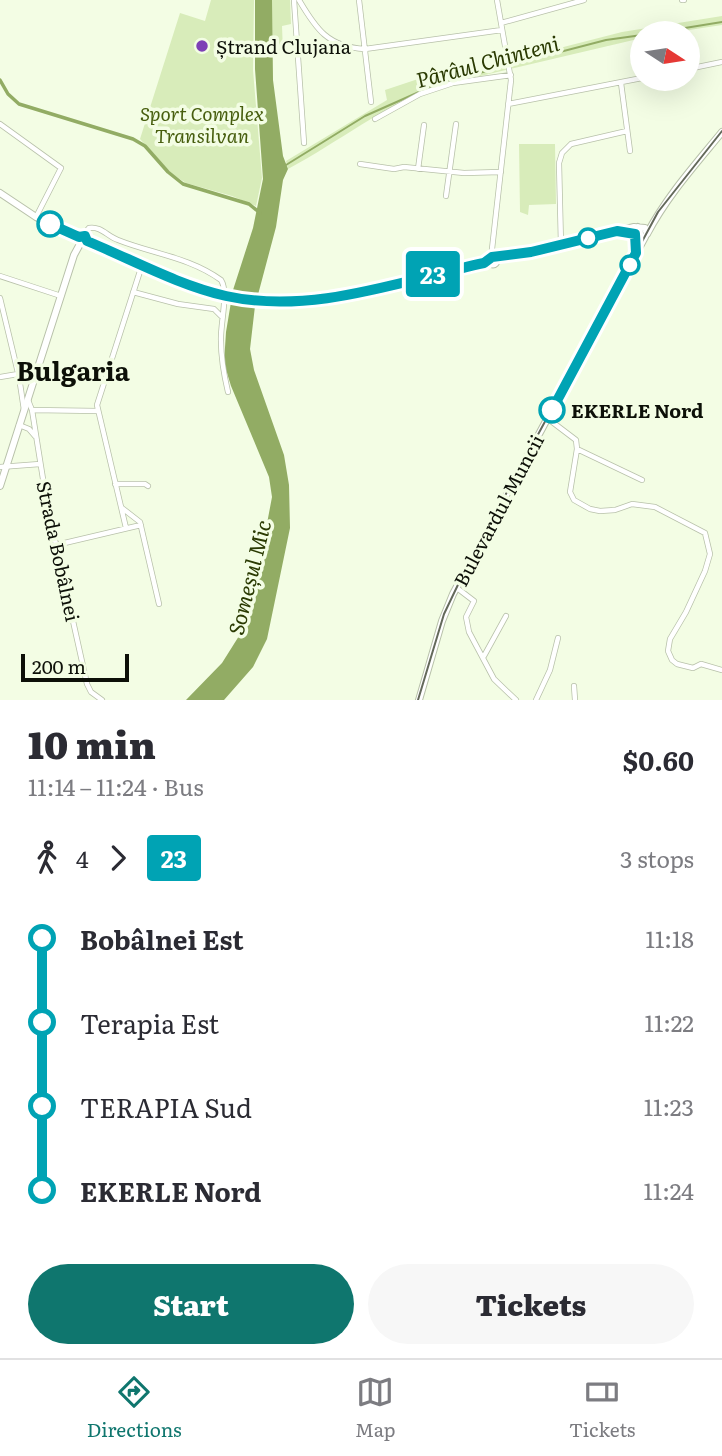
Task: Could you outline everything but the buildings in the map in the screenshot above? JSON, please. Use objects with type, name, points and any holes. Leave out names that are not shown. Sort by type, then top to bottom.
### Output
[{"type":"main road","name":"Bulevardul Muncii","points":[[419,700],[442,621],[547,418],[658,212],[722,132]]},
{"type":"main road","points":[[0,193],[36,217],[153,270],[202,290],[243,299],[295,302],[329,298],[617,231],[637,231],[639,238],[646,235]]},
{"type":"main road","name":"Bulevardul Muncii","points":[[636,253],[637,231],[658,212]]},
{"type":"main road","points":[[0,486],[3,467],[19,425],[28,410],[30,391],[82,239]]},
{"type":"street","points":[[294,0],[304,143]]},
{"type":"street","points":[[299,0],[326,37],[341,46],[365,49],[502,30]]},
{"type":"street","points":[[359,0],[371,102]]},
{"type":"street","points":[[492,259],[510,73],[497,0]]},
{"type":"street","points":[[501,23],[584,0]]},
{"type":"street","points":[[700,67],[722,62]]},
{"type":"street","points":[[375,119],[420,94],[453,83],[510,73]]},
{"type":"street","points":[[508,104],[630,81]]},
{"type":"street","points":[[621,83],[630,151]]},
{"type":"street","points":[[0,124],[61,168],[36,217]]},
{"type":"street","points":[[446,196],[456,124]]},
{"type":"street","points":[[418,169],[424,125]]},
{"type":"street","points":[[561,245],[559,163],[562,153],[571,144],[627,131]]},
{"type":"street","points":[[360,164],[394,169],[404,167],[449,172],[501,172]]},
{"type":"street","points":[[82,239],[89,228],[96,227],[117,240],[181,259],[221,280],[224,285],[222,362],[228,392]]},
{"type":"street","points":[[438,256],[442,273]]},
{"type":"street","points":[[126,528],[98,411],[100,395],[142,265]]},
{"type":"street","points":[[0,275],[61,296]]},
{"type":"street","points":[[133,292],[178,304],[214,309],[222,317]]},
{"type":"street","name":"Strada Bobâlnei","points":[[0,298],[36,437],[56,545],[87,684],[91,692],[102,700]]},
{"type":"street","points":[[214,309],[223,302]]},
{"type":"street","points":[[0,377],[19,376]]},
{"type":"street","name":"Strada Bobâlnei","points":[[19,376],[30,391]]},
{"type":"street","points":[[28,410],[98,411]]},
{"type":"street","points":[[547,418],[574,437],[577,449],[570,488],[574,500],[600,511],[638,505],[660,509],[703,531],[707,536],[709,557],[702,579],[670,639],[668,653],[677,664],[693,668],[701,664],[722,670]]},
{"type":"street","points":[[19,425],[29,429],[36,437]]},
{"type":"street","points":[[577,449],[642,480]]},
{"type":"street","points":[[3,467],[40,464]]},
{"type":"street","points":[[115,484],[148,486]]},
{"type":"street","points":[[120,507],[141,525],[159,604]]},
{"type":"street","points":[[56,545],[141,525]]},
{"type":"street","points":[[457,588],[474,601],[466,623],[494,679],[516,700]]},
{"type":"street","points":[[483,657],[506,616]]},
{"type":"street","points":[[536,700],[550,670],[558,638]]},
{"type":"street","points":[[574,686],[575,700]]},
{"type":"green space","name":"Sport Complex Transilvan","points":[[211,0],[254,0],[253,70],[262,178],[256,206],[186,183],[172,174],[140,139],[180,13],[205,21]]},
{"type":"green space","points":[[272,0],[290,0],[291,24],[282,26],[283,52],[272,53]]},
{"type":"green space","points":[[722,16],[722,25],[700,28],[700,21],[691,21]]},
{"type":"green space","points":[[630,31],[630,41],[438,86],[418,94],[380,113],[288,169],[286,161],[387,100],[385,90],[471,64],[474,70]]},
{"type":"green space","points":[[519,144],[555,144],[556,204],[529,205],[528,215],[520,212]]},
{"type":"shaded area","points":[[255,0],[272,0],[273,80],[283,156],[288,169],[283,180],[276,227],[255,306],[250,349],[254,370],[284,455],[289,485],[290,528],[267,639],[253,667],[224,700],[186,700],[222,663],[239,636],[262,550],[272,497],[269,477],[224,363],[233,290],[253,228],[263,179],[255,69]]},
{"type":"waterway","name":"Pârâul Chinteni","points":[[700,26],[722,22]]},
{"type":"waterway","name":"Pârâul Chinteni","points":[[286,165],[365,116],[437,84],[606,40],[630,37]]},
{"type":"waterway","points":[[0,80],[8,94],[19,104],[133,139],[145,146],[168,172],[183,184],[249,204],[260,213]]},
{"type":"tram line","points":[[418,700],[444,614],[466,568],[658,212],[722,131]]},
{"type":"bus line","name":"23","points":[[50,224],[79,237],[85,236],[87,241],[192,286],[228,297],[276,302],[318,300],[484,263],[492,257],[531,252],[617,231],[635,234],[636,253],[552,410]]},
{"type":"place","name":"Ștrand Clujana","points":[[202,46]]},
{"type":"place","name":"EKERLE Nord","points":[[552,410]]},
{"type":"district","name":"Bulgaria","points":[[73,369]]},
{"type":"water label","name":"Someșul Mic","points":[[248,577]]}]
